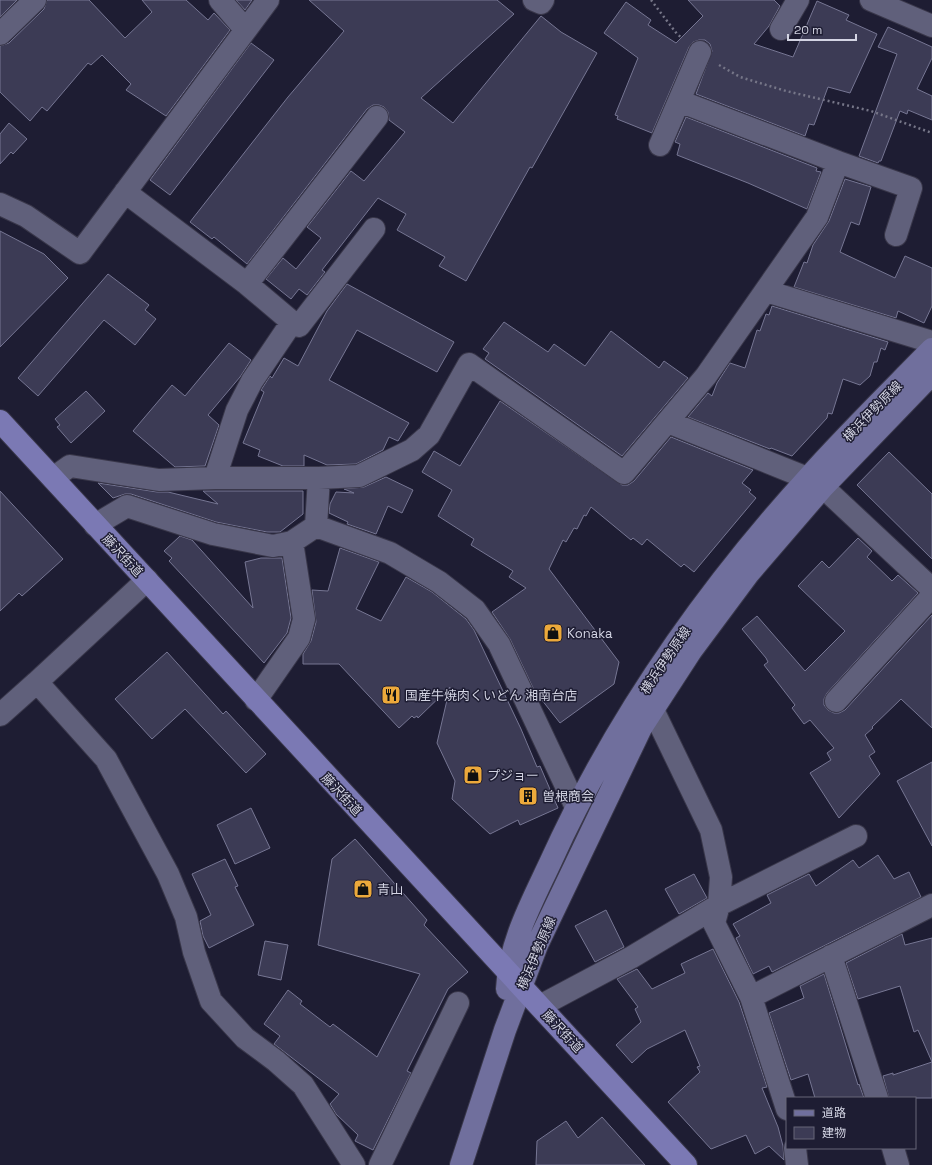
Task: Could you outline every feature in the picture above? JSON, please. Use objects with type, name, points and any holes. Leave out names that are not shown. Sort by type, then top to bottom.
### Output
[{"type":"highway","name":"藤沢街道","points":[[0,422],[686,1165]]},
{"type":"main road","name":"横浜伊勢原線","points":[[514,980],[543,932],[641,728],[691,650],[815,483],[932,349]]},
{"type":"main road","name":"横浜伊勢原線","points":[[461,1165],[505,1030],[514,980],[520,928],[576,807],[628,716],[678,638],[737,561],[815,483],[932,374]]},
{"type":"street","points":[[0,34],[35,0]]},
{"type":"street","points":[[220,0],[245,29]]},
{"type":"street","points":[[0,204],[26,216],[80,253],[268,0]]},
{"type":"street","points":[[534,0],[541,3],[543,0]]},
{"type":"street","points":[[781,30],[798,0]]},
{"type":"street","points":[[871,0],[932,26]]},
{"type":"street","points":[[660,145],[700,52]]},
{"type":"street","points":[[679,101],[838,162],[911,188],[896,235]]},
{"type":"street","points":[[247,284],[377,117]]},
{"type":"street","points":[[53,478],[70,466],[159,480],[359,476],[412,450],[429,435],[469,364],[624,473],[706,376],[766,291],[816,217],[838,162]]},
{"type":"street","points":[[125,192],[247,284],[292,322],[299,326],[374,229]]},
{"type":"street","points":[[766,291],[932,342]]},
{"type":"street","points":[[215,478],[238,410],[252,381],[292,322]]},
{"type":"street","points":[[668,422],[815,483],[932,589]]},
{"type":"street","points":[[316,526],[319,478]]},
{"type":"street","points":[[95,525],[127,506],[214,534],[273,546],[292,542],[316,526]]},
{"type":"street","points":[[316,526],[390,553],[439,582],[475,610],[499,644],[576,807]]},
{"type":"street","points":[[256,700],[299,638],[304,619],[292,542]]},
{"type":"street","points":[[0,715],[38,682],[147,580]]},
{"type":"street","points":[[836,701],[932,596]]},
{"type":"street","points":[[38,682],[106,758],[168,874],[186,917],[194,952],[211,1001],[245,1038],[276,1061],[303,1085],[354,1165]]},
{"type":"street","points":[[653,710],[711,830],[721,877],[719,906],[714,923],[751,997],[786,1106]]},
{"type":"street","points":[[540,1006],[632,957],[719,906],[856,836]]},
{"type":"street","points":[[751,997],[932,905]]},
{"type":"street","points":[[831,956],[877,1097]]},
{"type":"street","points":[[380,1165],[458,1003]]},
{"type":"street","points":[[795,1149],[797,1165]]},
{"type":"street","points":[[893,1149],[898,1165]]},
{"type":"path","points":[[652,0],[677,34],[700,52],[740,77],[786,91],[871,111],[932,133]]},
{"type":"building","points":[[0,0],[17,0],[0,17]]},
{"type":"building","points":[[47,0],[89,0],[125,38],[152,12],[142,0],[186,0],[208,20],[214,13],[230,30],[166,116],[126,90],[131,84],[102,55],[91,65],[88,63],[47,111],[42,107],[30,121],[0,92],[0,46],[9,43],[44,9]]},
{"type":"building","points":[[236,0],[252,0],[245,10]]},
{"type":"building","points":[[309,0],[497,0],[514,14],[421,98],[453,123],[541,16],[561,32],[597,53],[532,168],[530,167],[466,281],[439,266],[445,257],[397,230],[406,214],[378,198],[322,270],[325,272],[307,295],[299,289],[291,299],[266,279],[283,258],[296,269],[321,238],[307,227],[351,171],[364,181],[405,132],[389,120],[388,112],[384,107],[379,105],[373,105],[367,109],[247,264],[214,237],[212,239],[190,222],[288,97],[344,31]]},
{"type":"building","points":[[688,0],[774,0],[780,6],[769,26],[754,44],[793,57],[817,1],[849,15],[846,20],[877,34],[850,93],[828,87],[814,125],[809,124],[805,136],[696,94],[712,51],[710,44],[705,40],[693,42],[689,47],[652,133],[617,119],[618,116],[615,115],[638,58],[604,33],[626,2],[651,20],[648,25],[676,43],[703,16]]},
{"type":"building","points":[[888,27],[932,47],[932,58],[917,89],[932,96],[932,120],[908,110],[907,114],[900,111],[881,161],[878,163],[859,156],[897,54],[878,47]]},
{"type":"building","points":[[251,43],[274,60],[170,195],[150,180]]},
{"type":"building","points":[[686,117],[817,168],[816,171],[821,172],[807,209],[748,183],[677,155],[680,144],[675,142]]},
{"type":"building","points":[[9,123],[27,139],[13,154],[11,152],[0,164],[0,134]]},
{"type":"building","points":[[845,179],[871,187],[859,225],[851,222],[840,252],[895,278],[905,256],[932,268],[932,306],[924,323],[898,311],[896,318],[794,287],[804,262],[807,263],[813,245],[829,221]]},
{"type":"building","points":[[0,231],[44,254],[68,278],[0,347]]},
{"type":"building","points":[[108,274],[149,305],[145,310],[156,319],[135,345],[104,320],[38,396],[18,378]]},
{"type":"building","points":[[347,284],[454,342],[437,372],[357,330],[329,380],[409,423],[398,441],[389,437],[383,450],[356,464],[327,465],[304,455],[304,466],[283,466],[258,456],[260,450],[243,443],[264,392],[261,390],[270,376],[272,378],[284,358],[298,366],[327,311]]},
{"type":"building","points":[[772,306],[888,342],[885,350],[881,348],[877,362],[874,362],[870,376],[860,385],[843,379],[832,414],[828,413],[827,418],[792,456],[688,417],[708,393],[712,396],[717,383],[730,363],[745,368],[757,330],[760,331],[766,314],[769,315]]},
{"type":"building","points":[[504,322],[548,352],[554,344],[585,366],[611,331],[659,368],[664,361],[688,378],[622,456],[485,359],[489,353],[483,349]]},
{"type":"building","points":[[229,343],[251,360],[240,377],[208,415],[219,425],[205,466],[175,467],[133,431],[172,385],[185,396]]},
{"type":"building","points":[[86,391],[105,411],[71,443],[57,427],[60,425],[55,419]]},
{"type":"building","points":[[500,401],[622,485],[628,485],[634,481],[671,437],[753,470],[742,483],[751,490],[749,492],[756,498],[694,572],[684,564],[681,567],[647,539],[642,545],[633,538],[631,540],[591,507],[586,516],[584,515],[577,529],[574,528],[566,542],[563,540],[549,569],[619,662],[614,684],[560,723],[534,690],[510,639],[492,612],[526,588],[509,577],[513,571],[471,545],[474,539],[438,516],[452,490],[422,472],[434,451],[460,466]]},
{"type":"building","points":[[889,452],[932,494],[932,559],[857,485]]},
{"type":"building","points":[[386,477],[413,490],[402,513],[388,506],[376,534],[347,524],[348,522],[329,513],[330,504],[336,492],[354,493],[344,489],[364,487]]},
{"type":"building","points":[[98,483],[157,492],[168,492],[218,504],[203,491],[303,491],[303,514],[280,532],[267,532],[216,522],[131,494],[125,494],[113,498]]},
{"type":"building","points":[[0,491],[63,559],[22,596],[19,593],[0,611]]},
{"type":"building","points":[[180,536],[192,540],[253,608],[245,562],[261,558],[282,558],[291,618],[287,633],[264,663],[169,561],[172,558],[164,551]]},
{"type":"building","points":[[858,538],[872,551],[867,557],[892,581],[898,575],[918,593],[827,693],[824,699],[824,705],[828,710],[834,713],[839,713],[845,710],[932,615],[932,728],[901,699],[872,727],[873,728],[865,735],[875,752],[869,756],[880,774],[839,818],[810,773],[831,760],[827,753],[834,748],[810,720],[804,724],[792,708],[795,705],[764,665],[768,662],[766,658],[742,629],[757,616],[805,671],[845,631],[798,586],[822,561],[829,568]]},
{"type":"building","points":[[340,548],[379,562],[356,609],[381,621],[406,577],[432,592],[466,619],[474,630],[521,729],[537,767],[540,766],[558,808],[520,825],[518,820],[490,834],[452,799],[455,781],[437,743],[450,687],[418,718],[417,716],[414,718],[412,716],[399,728],[339,664],[303,664],[303,654],[311,641],[316,622],[312,590],[328,591]]},
{"type":"building","points":[[167,652],[223,714],[226,711],[266,754],[246,773],[185,709],[152,739],[115,699]]},
{"type":"building","points":[[932,762],[932,846],[897,781]]},
{"type":"building","points":[[251,808],[270,848],[235,864],[217,825]]},
{"type":"building","points":[[355,839],[427,920],[424,925],[468,972],[448,989],[407,1071],[411,1073],[373,1150],[355,1141],[358,1135],[336,1114],[330,1104],[339,1094],[274,1044],[280,1036],[264,1024],[288,990],[302,1001],[300,1004],[330,1027],[333,1024],[377,1057],[420,974],[318,945],[332,859]]},
{"type":"building","points":[[878,855],[894,879],[909,872],[921,897],[772,972],[769,966],[753,974],[736,938],[740,936],[733,924],[771,903],[767,895],[809,874],[816,886],[853,860],[859,868]]},
{"type":"building","points":[[225,859],[238,886],[235,887],[254,925],[209,948],[203,936],[200,921],[211,915],[192,874]]},
{"type":"building","points":[[694,874],[707,898],[679,914],[665,889]]},
{"type":"building","points":[[606,910],[624,947],[595,962],[575,926]]},
{"type":"building","points":[[902,934],[905,945],[932,938],[932,1062],[918,1030],[914,1032],[900,986],[858,999],[846,963]]},
{"type":"building","points":[[265,941],[288,945],[281,980],[258,975]]},
{"type":"building","points":[[713,949],[739,1002],[767,1087],[762,1088],[778,1127],[783,1146],[784,1160],[769,1146],[755,1154],[746,1135],[711,1149],[668,1102],[700,1072],[697,1067],[700,1066],[685,1030],[647,1049],[632,1063],[616,1045],[641,1022],[635,1009],[638,1007],[617,979],[637,969],[652,989],[685,973],[681,964]]},
{"type":"building","points":[[824,974],[858,1085],[859,1084],[864,1097],[815,1097],[808,1074],[791,1080],[769,1013],[804,998],[800,986]]},
{"type":"building","points":[[932,1062],[932,1098],[889,1097],[883,1076],[893,1073],[893,1075]]},
{"type":"building","points":[[602,1117],[645,1165],[536,1165],[537,1141],[566,1121],[578,1138]]},
{"type":"place","name":"Konaka","points":[[553,633]]},
{"type":"place","name":"国産牛焼肉くいどん 湘南台店","points":[[391,695]]},
{"type":"place","name":"プジョー","points":[[473,775]]},
{"type":"place","name":"曽根商会","points":[[528,796]]},
{"type":"place","name":"青山","points":[[363,889]]}]
